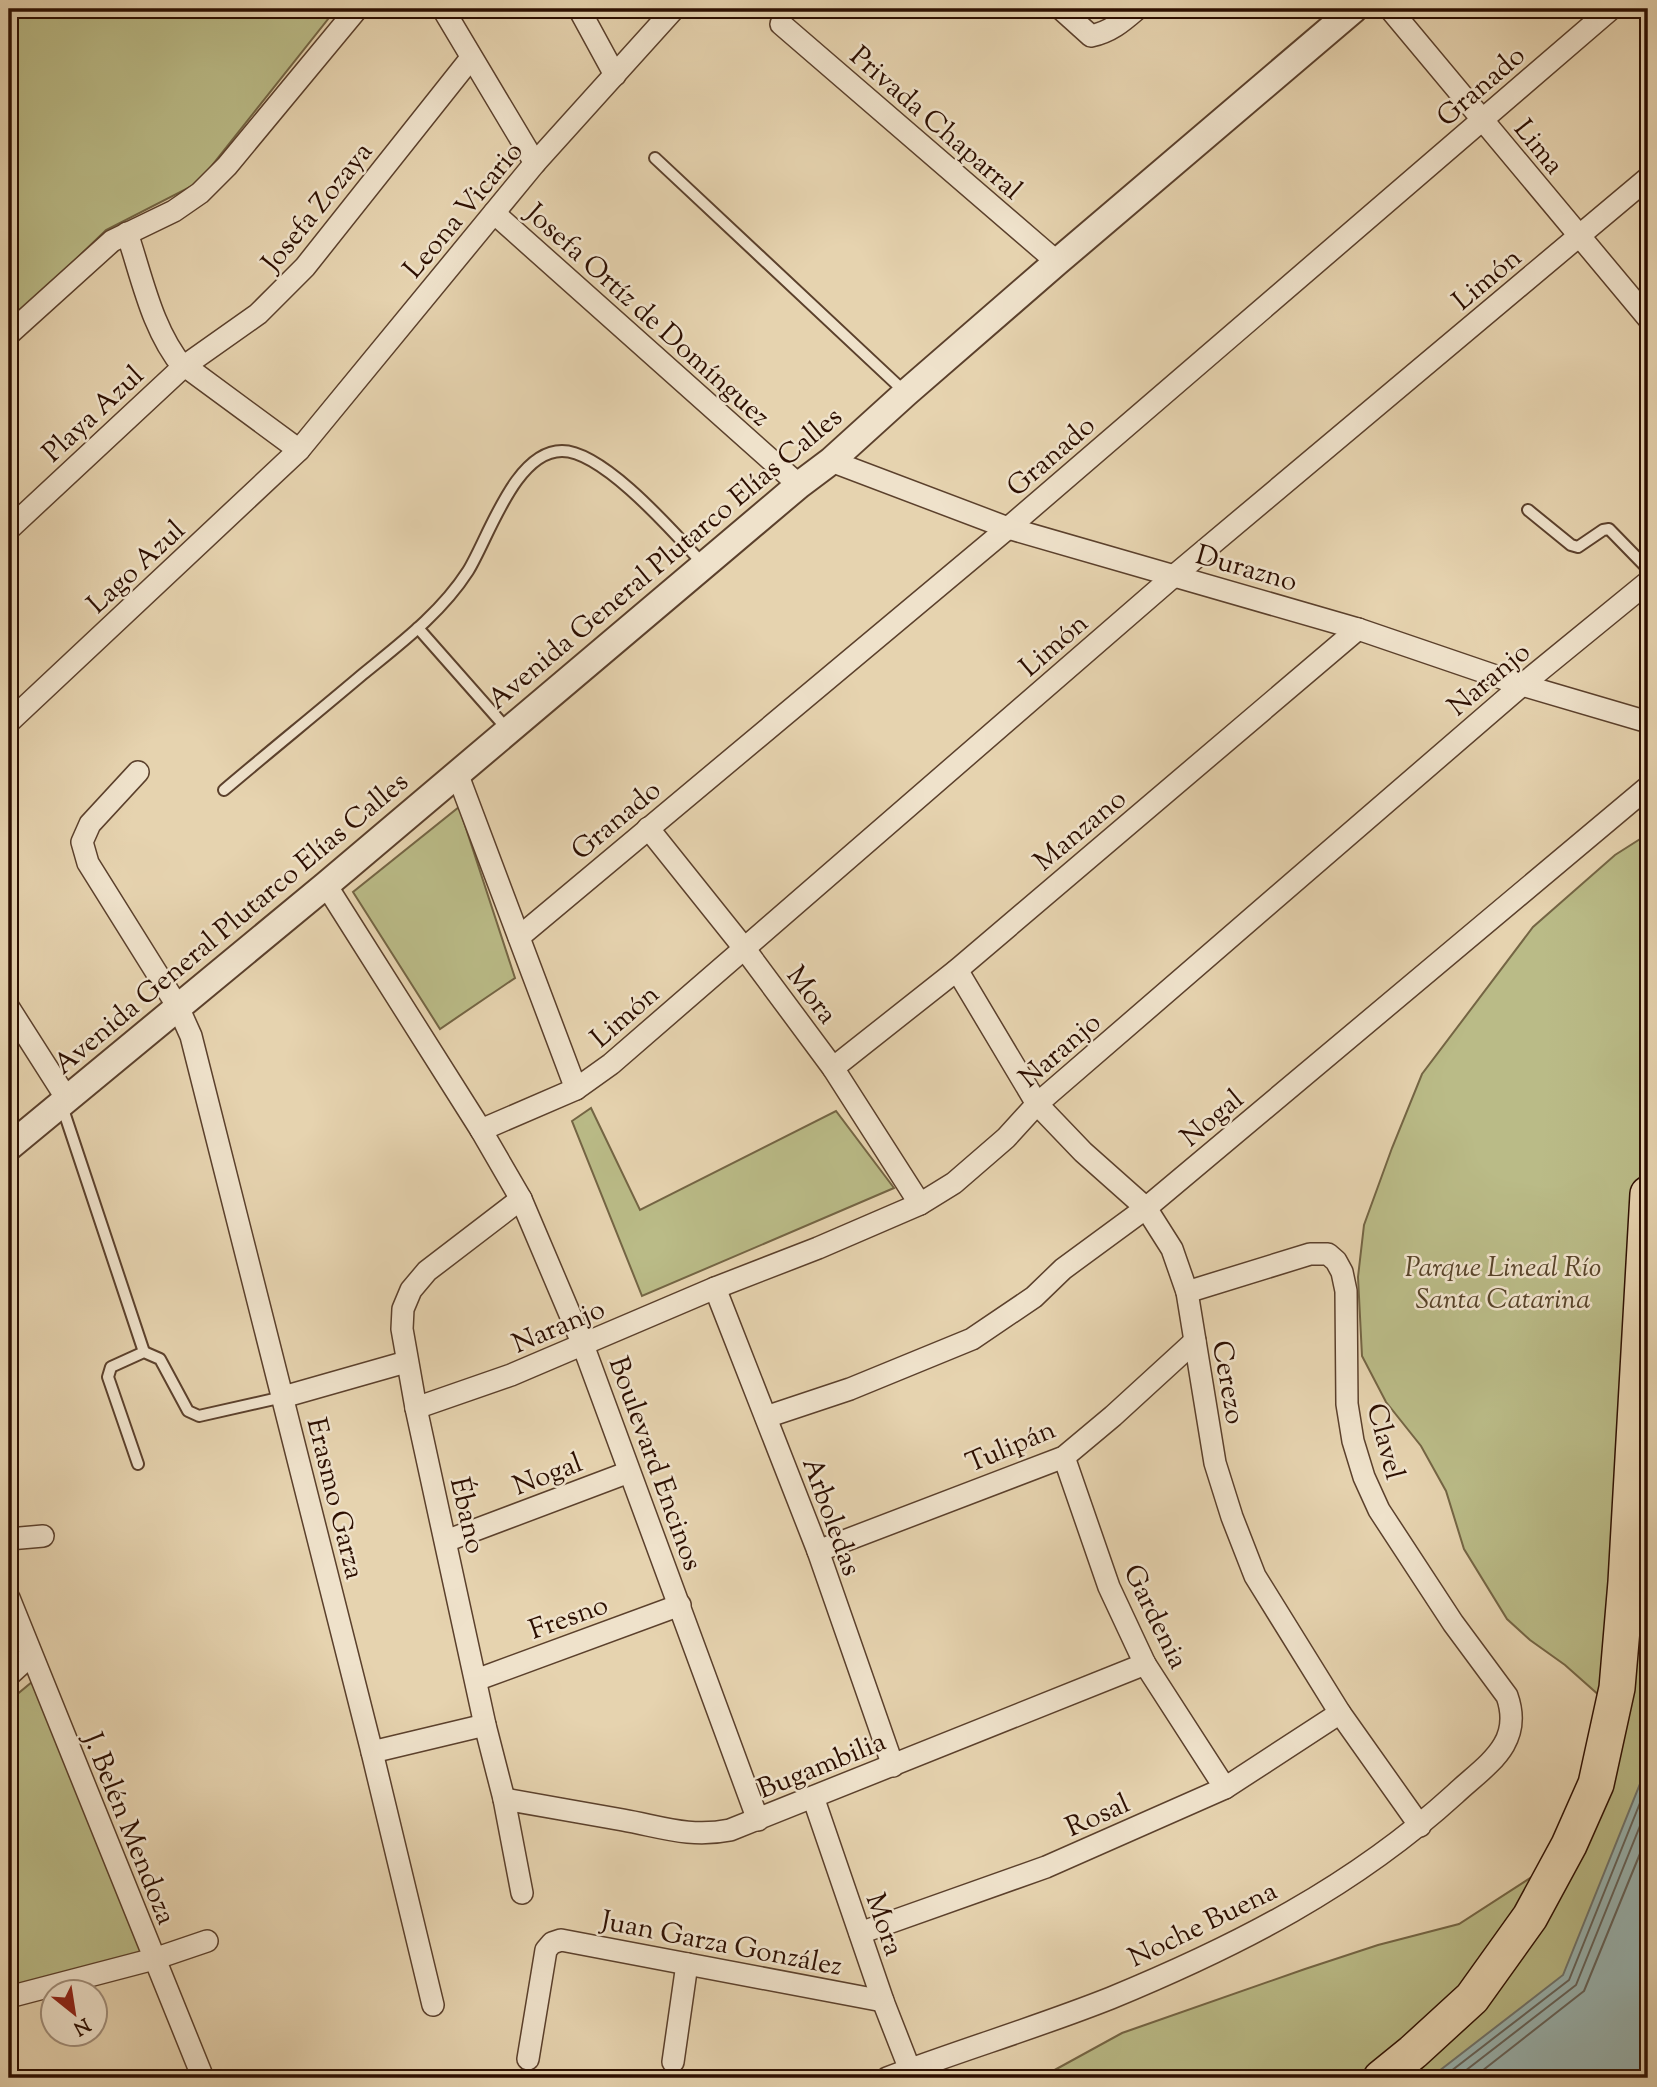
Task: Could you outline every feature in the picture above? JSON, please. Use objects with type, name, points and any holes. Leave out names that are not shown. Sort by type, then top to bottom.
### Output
[{"type":"highway","points":[[1381,2078],[1472,1998],[1530,1917],[1569,1846],[1596,1784],[1617,1688],[1626,1582],[1648,1194]]},
{"type":"street","points":[[9,334],[97,253],[127,233],[174,211],[213,181],[357,9]]},
{"type":"street","points":[[443,9],[535,163]]},
{"type":"street","points":[[579,9],[615,75]]},
{"type":"street","name":"Leona Vicario","points":[[299,450],[535,163],[674,9]]},
{"type":"street","points":[[1061,9],[1091,36],[1104,34],[1137,9]]},
{"type":"street","name":"Avenida General Plutarco Elías Calles","points":[[9,1147],[326,886],[799,485],[831,461],[1057,262],[1354,9]]},
{"type":"street","name":"Lima","points":[[1390,9],[1648,318]]},
{"type":"street","name":"Granado","points":[[519,937],[1008,528],[1611,9]]},
{"type":"street","name":"Privada Chaparral","points":[[780,24],[1057,262]]},
{"type":"street","name":"Josefa Zozaya","points":[[183,367],[235,332],[282,292],[471,58]]},
{"type":"street","name":"Limón","points":[[481,1130],[576,1089],[611,1064],[1175,575],[1648,178]]},
{"type":"street","name":"Josefa Ortíz de Domínguez","points":[[494,214],[799,485]]},
{"type":"street","points":[[127,233],[165,343],[183,367],[299,450]]},
{"type":"street","name":"Playa Azul","points":[[9,529],[183,367]]},
{"type":"street","name":"Lago Azul","points":[[9,722],[299,450]]},
{"type":"street","name":"Durazno","points":[[831,461],[1008,528],[1358,629],[1522,685],[1648,722]]},
{"type":"street","name":"Naranjo","points":[[416,1408],[511,1376],[715,1287],[818,1248],[920,1204],[954,1183],[1006,1138],[1037,1104],[1522,685],[1648,582]]},
{"type":"street","name":"Manzano","points":[[833,1068],[957,970],[1358,629]]},
{"type":"street","name":"Erasmo Garza","points":[[138,772],[89,824],[84,833],[83,850],[94,875],[187,1023],[199,1061],[433,2005]]},
{"type":"street","points":[[457,773],[576,1089]]},
{"type":"street","name":"Nogal","points":[[766,1417],[850,1389],[972,1339],[1034,1297],[1063,1269],[1146,1208],[1648,787]]},
{"type":"street","name":"Mora","points":[[648,828],[744,948],[833,1068],[920,1204]]},
{"type":"street","name":"Boulevard Encinos","points":[[326,886],[481,1130],[521,1199],[583,1345],[758,1820]]},
{"type":"street","name":"Cerezo","points":[[957,970],[1037,1104],[1083,1152],[1146,1208],[1172,1249],[1187,1293],[1215,1463],[1255,1576],[1340,1713],[1420,1826]]},
{"type":"street","points":[[9,1008],[64,1101]]},
{"type":"street","name":"Ébano","points":[[521,1199],[427,1271],[411,1290],[403,1308],[402,1329],[406,1362],[485,1725],[505,1799],[522,1893]]},
{"type":"street","name":"Clavel","points":[[1187,1293],[1310,1254],[1328,1254],[1336,1261],[1342,1272],[1346,1291],[1348,1404],[1353,1441],[1364,1477],[1379,1510],[1405,1554],[1507,1696],[1513,1713],[1512,1728],[1501,1750]]},
{"type":"street","name":"Arboledas","points":[[715,1287],[818,1551],[893,1766]]},
{"type":"street","name":"Tulipán","points":[[818,1551],[1064,1457],[1195,1341]]},
{"type":"street","points":[[283,1397],[406,1362]]},
{"type":"street","name":"Gardenia","points":[[1064,1457],[1109,1587],[1145,1664],[1225,1788]]},
{"type":"street","name":"Nogal","points":[[446,1541],[629,1472]]},
{"type":"street","points":[[9,1539],[43,1536]]},
{"type":"street","name":"J. Belén Mendoza","points":[[9,1598],[203,2078]]},
{"type":"street","name":"Fresno","points":[[475,1679],[680,1605]]},
{"type":"street","points":[[9,1675],[31,1655]]},
{"type":"street","name":"Bugambilia","points":[[505,1799],[625,1820],[685,1834],[710,1834],[758,1820],[1145,1664]]},
{"type":"street","name":"Rosal","points":[[860,1933],[1046,1867],[1225,1788],[1340,1713]]},
{"type":"street","points":[[372,1752],[485,1725]]},
{"type":"street","name":"Noche Buena","points":[[887,2078],[1110,1998],[1240,1941],[1337,1886],[1420,1826],[1501,1750]]},
{"type":"street","name":"Mora","points":[[813,1797],[883,2001],[910,2070]]},
{"type":"street","name":"Juan Garza González","points":[[528,2059],[546,1950],[552,1943],[561,1940],[883,2001]]},
{"type":"street","points":[[9,1997],[154,1959],[207,1941]]},
{"type":"street","points":[[673,2062],[687,1964]]},
{"type":"lane","points":[[655,158],[906,393]]},
{"type":"lane","points":[[224,790],[418,628],[452,594],[468,571],[515,482],[524,470],[547,454],[573,452],[591,460],[620,481],[664,522],[704,565]]},
{"type":"lane","points":[[1528,510],[1571,545],[1578,547],[1603,530],[1609,529],[1648,569]]},
{"type":"lane","points":[[418,628],[508,730]]},
{"type":"lane","points":[[64,1101],[144,1352]]},
{"type":"lane","points":[[138,1464],[108,1377],[111,1367],[144,1352],[160,1359],[188,1411],[199,1416],[283,1397]]},
{"type":"green space","points":[[9,9],[336,9],[198,183],[106,230],[9,324]]},
{"type":"green space","points":[[459,807],[515,978],[440,1029],[353,892]]},
{"type":"green space","name":"Parque Lineal Río Santa Catarina","points":[[1648,834],[1648,2078],[1040,2078],[1122,2033],[1378,1945],[1459,1924],[1555,1862],[1593,1805],[1601,1697],[1507,1619],[1464,1549],[1446,1491],[1421,1446],[1386,1402],[1362,1356],[1358,1277],[1364,1225],[1422,1074],[1533,927],[1615,855]]},
{"type":"green space","points":[[591,1108],[640,1210],[836,1111],[894,1188],[642,1296],[572,1121]]},
{"type":"green space","points":[[32,1682],[142,1953],[51,1979],[38,1979],[38,1983],[9,1991],[9,1701]]},
{"type":"water","points":[[1648,1764],[1648,2078],[1430,2078],[1563,1975]]}]
